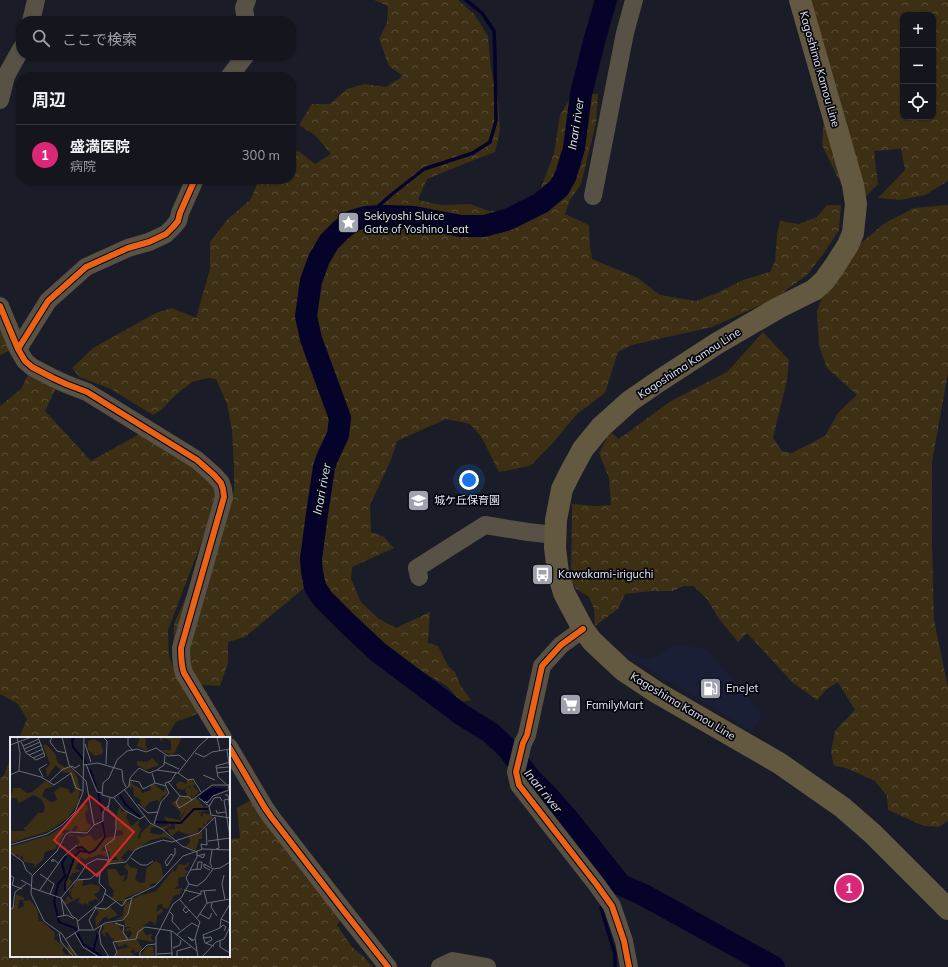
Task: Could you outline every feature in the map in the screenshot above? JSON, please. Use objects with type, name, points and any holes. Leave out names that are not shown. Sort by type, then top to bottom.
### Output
[{"type":"main road","name":"Kagoshima Kamou Line","points":[[800,0],[853,185],[856,204],[853,233],[848,245],[824,281],[814,290],[771,312],[659,380],[630,401],[601,427],[583,449],[562,489],[556,520],[555,535],[558,572],[564,593],[583,629],[592,641],[623,670],[656,692],[780,763],[842,807],[872,834],[948,909]]},
{"type":"street","points":[[32,16],[36,0]]},
{"type":"street","points":[[245,16],[244,8],[247,0]]},
{"type":"street","points":[[593,196],[625,33],[634,0]]},
{"type":"street","points":[[0,100],[6,76],[16,58]]},
{"type":"street","points":[[233,72],[242,60]]},
{"type":"street","points":[[18,349],[48,301],[86,267],[128,248],[149,242],[166,234],[178,221],[192,184]]},
{"type":"street","points":[[0,306],[18,349],[32,367],[52,378],[87,392],[197,460],[221,483],[224,497],[181,648],[181,664],[184,673],[222,737]]},
{"type":"street","points":[[419,577],[417,568],[485,525],[555,535]]},
{"type":"street","points":[[583,629],[561,646],[542,666],[527,735],[523,743],[516,772],[518,785],[612,906],[624,941],[629,967]]},
{"type":"street","points":[[230,749],[272,818],[388,967]]},
{"type":"street","points":[[440,967],[453,961],[487,967]]},
{"type":"shaded area","name":"EneJet","points":[[680,645],[705,649],[748,696],[762,714],[752,732],[624,654],[625,651],[647,659],[658,655],[670,647]]},
{"type":"green space","points":[[374,0],[458,0],[474,14],[488,36],[491,69],[498,97],[500,131],[495,152],[427,179],[418,200],[441,205],[470,204],[489,211],[511,211],[538,196],[554,153],[560,115],[573,94],[598,94],[596,123],[581,184],[570,200],[565,214],[589,225],[592,259],[638,278],[660,295],[696,301],[717,293],[743,280],[770,272],[775,261],[777,235],[780,221],[799,224],[817,217],[827,205],[841,205],[839,230],[807,275],[774,299],[712,327],[632,345],[618,352],[605,393],[576,415],[552,444],[530,466],[499,472],[482,438],[470,424],[446,419],[397,441],[391,460],[370,505],[371,532],[384,537],[394,548],[352,567],[351,579],[361,602],[379,619],[396,628],[430,612],[428,643],[438,646],[448,666],[455,672],[460,685],[471,700],[461,702],[447,686],[419,670],[379,662],[338,627],[313,598],[308,585],[245,637],[228,642],[228,663],[220,686],[203,685],[173,653],[174,624],[193,581],[228,510],[234,489],[232,431],[227,404],[216,379],[208,378],[192,382],[178,393],[161,410],[153,415],[111,389],[79,377],[72,368],[93,348],[156,313],[172,308],[196,318],[210,269],[210,242],[227,220],[251,199],[257,184],[296,184],[296,151],[300,152],[315,164],[331,154],[315,135],[299,125],[312,104],[330,104],[347,89],[365,84],[386,87],[403,76],[389,66],[379,39],[387,23],[388,6]]},
{"type":"green space","points":[[809,0],[948,0],[948,181],[925,195],[900,200],[878,198],[905,170],[901,149],[874,151],[878,184],[863,199],[849,195],[837,176],[822,145],[824,116]]},
{"type":"green space","points":[[948,205],[948,373],[932,462],[934,620],[948,687],[948,821],[939,827],[924,826],[888,810],[887,796],[875,781],[846,768],[834,766],[831,752],[835,731],[855,710],[838,682],[827,689],[817,700],[792,682],[747,633],[738,642],[719,619],[707,599],[694,586],[683,586],[673,591],[653,591],[625,594],[618,609],[595,626],[594,609],[589,597],[575,588],[571,579],[572,504],[596,506],[611,505],[609,478],[599,453],[610,432],[619,439],[671,401],[727,372],[763,332],[789,360],[787,380],[773,438],[782,451],[792,453],[825,436],[838,413],[857,395],[827,368],[819,346],[817,311],[825,288],[850,252],[885,223],[914,208]]},
{"type":"green space","points":[[0,329],[11,350],[0,355]]},
{"type":"green space","points":[[29,373],[56,388],[45,411],[91,461],[141,433],[195,468],[210,481],[217,496],[213,512],[168,630],[169,656],[178,680],[212,702],[197,714],[176,722],[167,737],[19,737],[27,719],[18,704],[0,694],[0,406],[21,389]]},
{"type":"green space","points":[[10,760],[10,957],[230,957],[230,839],[240,838],[237,808],[253,799],[349,906],[337,925],[351,946],[373,967],[0,967],[0,778],[4,775]]},
{"type":"waterway","points":[[366,217],[424,169],[473,153],[490,142],[496,121],[494,31],[482,13],[466,0]]},
{"type":"waterway","name":"Inari river","points":[[606,0],[581,94],[574,148],[566,175],[559,188],[541,203],[509,219],[484,226],[461,226],[414,217],[366,217],[352,221],[329,242],[319,259],[311,281],[306,316],[311,339],[340,418],[338,435],[324,467],[311,559],[312,572],[315,587],[323,599],[378,652],[462,715],[491,733],[508,749],[530,778],[569,820],[621,885],[642,894],[774,967]]},
{"type":"waterway","points":[[607,884],[610,872]]},
{"type":"waterway","points":[[601,908],[615,954],[615,967]]},
{"type":"cycle path","points":[[18,349],[48,301],[86,267],[128,248],[149,242],[166,234],[178,221],[193,184]]},
{"type":"cycle path","points":[[0,306],[18,349],[25,361],[32,367],[66,384],[87,392],[197,460],[221,483],[224,497],[181,651],[184,673],[222,737]]},
{"type":"cycle path","points":[[583,629],[561,645],[542,666],[527,735],[523,743],[516,772],[519,785],[612,906],[624,941],[629,967]]},
{"type":"cycle path","points":[[230,749],[272,818],[388,967]]},
{"type":"place","name":"Sekiyoshi Sluice Gate of Yoshino Leat","points":[[348,222]]},
{"type":"place","name":"城ケ丘保育園","points":[[418,500]]},
{"type":"place","name":"Kawakami-iriguchi","points":[[542,574]]},
{"type":"place","name":"EneJet","points":[[710,688]]},
{"type":"place","name":"FamilyMart","points":[[570,705]]},
{"type":"place","name":"盛満医院","points":[[849,888]]}]
